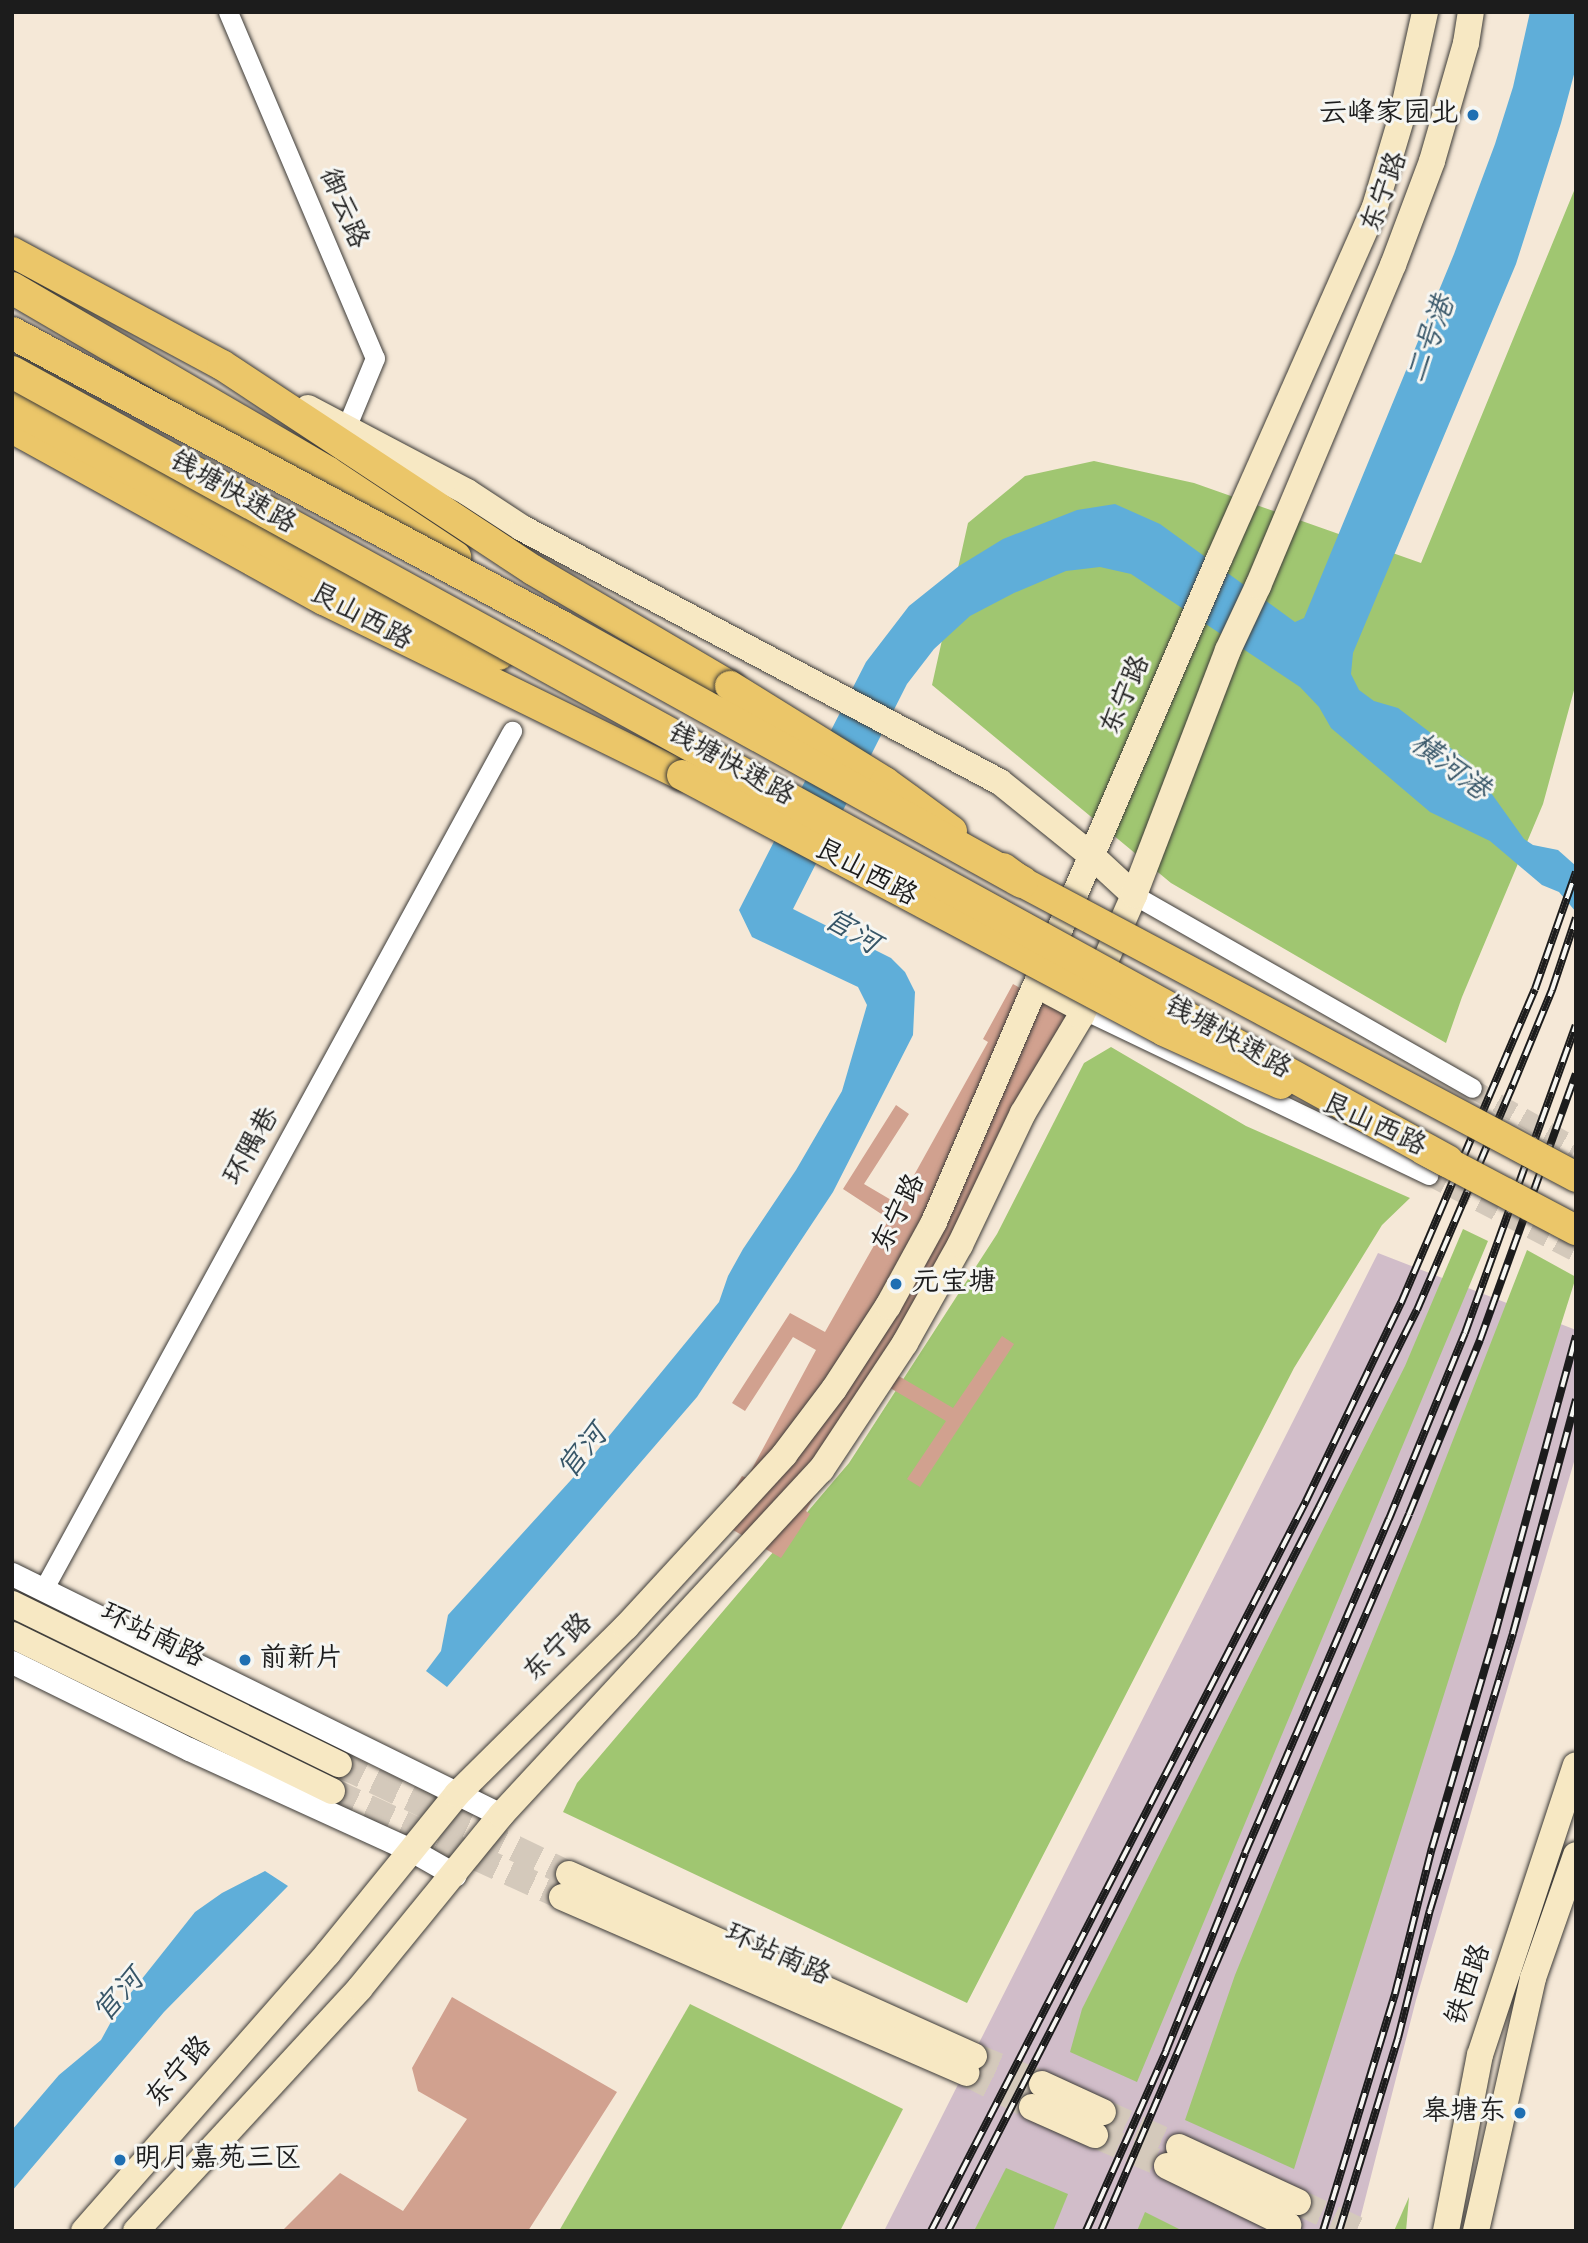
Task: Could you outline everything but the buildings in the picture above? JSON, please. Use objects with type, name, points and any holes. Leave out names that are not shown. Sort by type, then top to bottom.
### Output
[{"type":"highway","points":[[12,288],[327,472],[562,627]]},
{"type":"highway","name":"钱塘快速路","points":[[12,333],[562,627],[1022,882]]},
{"type":"highway","name":"钱塘快速路","points":[[12,372],[667,731],[1438,1168]]},
{"type":"highway","points":[[12,407],[383,601],[667,731]]},
{"type":"main road","name":"东宁路","points":[[84,2231],[413,1851],[457,1794],[643,1609],[784,1455],[834,1390],[887,1306],[934,1222],[1219,559],[1374,210],[1402,116],[1425,12]]},
{"type":"main road","name":"东宁路","points":[[136,2231],[360,1988],[455,1875],[501,1815],[821,1469],[917,1321],[960,1245],[1023,1113],[1084,1010],[1134,895],[1228,650],[1258,586],[1393,265],[1432,161],[1466,43],[1471,12]]},
{"type":"main road","name":"艮山西路","points":[[12,252],[467,492],[522,527],[1000,782],[1093,857],[1134,895]]},
{"type":"main road","name":"艮山西路","points":[[222,365],[533,570],[730,686],[885,782],[1022,882],[1576,1177]]},
{"type":"main road","name":"艮山西路","points":[[12,428],[324,600],[682,775],[1164,1031],[1438,1168],[1576,1230]]},
{"type":"main road","points":[[1037,985],[1084,1010]]},
{"type":"main road","name":"环站南路","points":[[12,1604],[339,1763]]},
{"type":"main road","points":[[12,1635],[332,1791]]},
{"type":"main road","name":"铁西路","points":[[1446,2231],[1480,2055],[1576,1765]]},
{"type":"main road","name":"铁西路","points":[[1476,2231],[1533,1978],[1576,1856]]},
{"type":"main road","name":"环站南路","points":[[566,1886],[970,2064]]},
{"type":"main road","points":[[1037,2096],[1099,2123]]},
{"type":"main road","points":[[1173,2157],[1293,2213]]},
{"type":"street","name":"御云路","points":[[228,12],[375,358],[346,428]]},
{"type":"street","name":"环隅巷","points":[[43,1590],[512,731]]},
{"type":"street","name":"艮山西路","points":[[1134,895],[1472,1088]]},
{"type":"street","name":"艮山西路","points":[[1084,1010],[1438,1168]]},
{"type":"street","points":[[12,1574],[501,1815]]},
{"type":"street","points":[[12,1662],[189,1749],[413,1851],[455,1875]]},
{"type":"shaded area","points":[[1378,1253],[1576,1330],[1576,1455],[1416,2000],[1357,2231],[884,2231]]},
{"type":"green space","points":[[1576,186],[1576,683],[1543,804],[1462,997],[1446,1043],[1171,883],[932,685],[968,523],[1025,476],[1094,461],[1194,483],[1421,563]]},
{"type":"green space","points":[[1111,1047],[1246,1126],[1410,1198],[1382,1225],[1294,1368],[967,2003],[563,1812],[577,1783],[849,1463],[997,1234],[1084,1063]]},
{"type":"green space","points":[[1463,1229],[1488,1241],[1137,2082],[1070,2052],[1082,2009],[1405,1366]]},
{"type":"green space","points":[[1527,1250],[1576,1277],[1294,2169],[1185,2120],[1235,1975],[1419,1527]]},
{"type":"green space","points":[[690,2004],[903,2109],[840,2231],[559,2231]]},
{"type":"green space","points":[[1006,2168],[1068,2194],[1053,2231],[974,2231]]},
{"type":"green space","points":[[1409,2197],[1406,2231],[1394,2231]]},
{"type":"green space","points":[[1145,2212],[1183,2231],[1137,2231]]},
{"type":"water","points":[[1530,12],[1576,12],[1576,67],[1561,123],[1516,264],[1353,653],[1351,674],[1359,690],[1374,701],[1398,708],[1469,762],[1524,839],[1533,845],[1558,850],[1576,866],[1576,912],[1559,892],[1542,885],[1490,841],[1430,812],[1331,728],[1319,707],[1300,687],[1131,574],[1100,567],[1066,571],[1014,593],[970,616],[934,649],[907,684],[793,909],[891,958],[905,972],[915,992],[913,1035],[833,1192],[697,1397],[447,1687],[426,1671],[441,1651],[448,1615],[591,1458],[719,1302],[728,1276],[743,1249],[796,1170],[842,1091],[867,1005],[858,987],[752,937],[739,910],[866,662],[909,606],[959,566],[1003,539],[1077,510],[1115,504],[1160,524],[1295,622],[1304,618],[1454,254],[1513,87]]},
{"type":"water","points":[[265,1871],[288,1886],[164,2012],[12,2191],[12,2130],[59,2075],[101,2040],[118,2009],[195,1912],[222,1893]]},
{"type":"tunnel","points":[[1472,1088],[1576,1147]]},
{"type":"tunnel","points":[[1428,1175],[1576,1252]]},
{"type":"tunnel","points":[[339,1764],[569,1874]]},
{"type":"tunnel","points":[[332,1791],[562,1897]]},
{"type":"tunnel","points":[[974,2056],[1042,2084]]},
{"type":"tunnel","points":[[966,2073],[1032,2107]]},
{"type":"tunnel","points":[[1103,2112],[1179,2147]]},
{"type":"tunnel","points":[[1095,2135],[1167,2166]]},
{"type":"tunnel","points":[[1298,2202],[1360,2231]]},
{"type":"railway","points":[[931,2231],[1306,1501],[1401,1303],[1535,989],[1576,872]]},
{"type":"railway","points":[[948,2231],[1417,1310],[1552,990],[1576,918]]},
{"type":"railway","points":[[1086,2231],[1166,2051],[1245,1853],[1389,1519],[1465,1333],[1576,1025]]},
{"type":"railway","points":[[1101,2231],[1409,1514],[1480,1340],[1576,1074]]},
{"type":"railway","points":[[1323,2231],[1395,1994],[1432,1848],[1495,1634],[1576,1336]]},
{"type":"railway","points":[[1339,2231],[1398,2038],[1430,1910],[1513,1633],[1576,1399]]},
{"type":"place","name":"云峰家园北","points":[[1473,115]]},
{"type":"place","name":"元宝塘","points":[[896,1284]]},
{"type":"place","name":"前新片","points":[[245,1660]]},
{"type":"place","name":"皋塘东","points":[[1520,2113]]},
{"type":"place","name":"明月嘉苑三区","points":[[120,2160]]},
{"type":"water label","name":"二号港","points":[[1432,340]]},
{"type":"water label","name":"横河港","points":[[1449,768]]},
{"type":"water label","name":"官河","points":[[851,933]]},
{"type":"water label","name":"官河","points":[[584,1453]]},
{"type":"water label","name":"官河","points":[[120,1997]]}]
